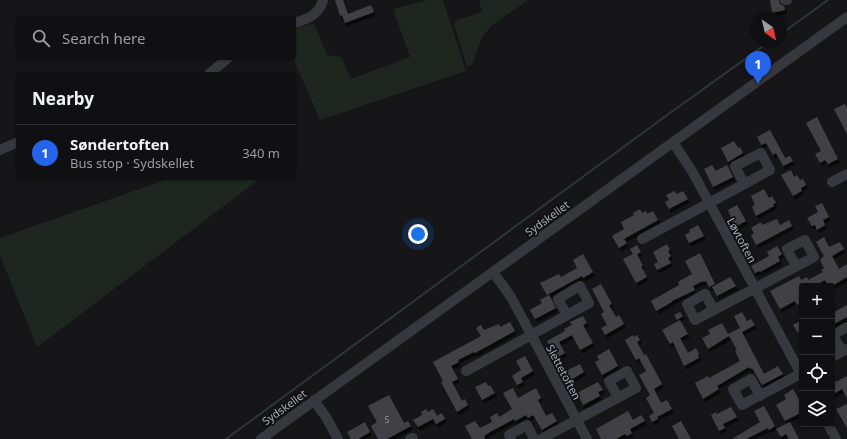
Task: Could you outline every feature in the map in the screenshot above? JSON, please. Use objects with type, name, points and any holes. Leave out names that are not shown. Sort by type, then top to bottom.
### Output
[{"type":"street","points":[[296,22],[309,18],[316,13],[321,7],[323,0]]},
{"type":"street","name":"Sydskellet","points":[[261,439],[847,17]]},
{"type":"street","points":[[211,72],[226,60]]},
{"type":"street","name":"Løvtoften","points":[[673,142],[692,171],[799,369]]},
{"type":"street","points":[[0,150],[16,143]]},
{"type":"street","points":[[832,182],[847,174]]},
{"type":"street","points":[[642,239],[744,184]]},
{"type":"street","points":[[714,310],[796,266]]},
{"type":"street","name":"Slettetoften","points":[[493,272],[511,297],[587,439]]},
{"type":"street","points":[[466,371],[567,315]]},
{"type":"street","points":[[835,355],[845,350],[833,335],[847,327]]},
{"type":"street","name":"Løvtoften","points":[[760,396],[799,376]]},
{"type":"street","points":[[541,439],[618,398]]},
{"type":"street","points":[[314,400],[326,417],[338,439]]},
{"type":"street","points":[[511,439],[509,435],[527,425],[534,439]]},
{"type":"street","points":[[830,427],[836,439]]},
{"type":"shaded area","points":[[428,0],[443,0],[466,71],[320,120],[294,60],[296,60],[296,28],[314,24],[327,55],[341,57],[351,79],[410,57],[393,9]]},
{"type":"shaded area","points":[[479,0],[528,0],[491,26],[482,37],[472,65],[467,67],[454,24],[457,20],[482,12]]},
{"type":"shaded area","points":[[165,180],[258,180],[37,347],[0,256],[0,238]]},
{"type":"building","points":[[335,0],[343,0],[348,14],[371,5],[374,12],[345,23],[342,15],[340,16]]},
{"type":"building","points":[[770,0],[779,0],[780,4],[784,6],[785,10],[772,12]]},
{"type":"building","points":[[845,104],[847,108],[847,134],[834,109]]},
{"type":"building","points":[[817,117],[838,159],[828,164],[825,160],[820,163],[815,154],[821,151],[806,123]]},
{"type":"building","points":[[770,130],[785,158],[790,156],[793,161],[783,166],[776,153],[773,155],[766,143],[761,145],[757,137]]},
{"type":"building","points":[[734,141],[743,153],[728,162],[721,148]]},
{"type":"building","points":[[712,165],[716,171],[727,165],[733,177],[713,187],[704,169]]},
{"type":"building","points":[[791,170],[794,177],[797,175],[800,180],[803,179],[806,185],[801,188],[802,191],[793,196],[781,175]]},
{"type":"building","points":[[764,189],[769,198],[772,196],[776,203],[773,204],[774,206],[756,216],[752,206],[755,205],[751,196]]},
{"type":"building","points":[[674,191],[677,194],[683,191],[688,199],[669,209],[665,202],[669,200],[666,195]]},
{"type":"building","points":[[822,203],[829,217],[823,220],[825,225],[817,230],[815,225],[812,226],[807,218],[818,212],[815,206]]},
{"type":"building","points":[[737,205],[746,221],[735,227],[728,210]]},
{"type":"building","points":[[640,209],[642,213],[646,211],[647,214],[653,211],[658,220],[624,239],[627,243],[619,248],[612,236],[624,229],[621,222],[634,215],[633,213]]},
{"type":"building","points":[[777,219],[780,225],[789,220],[792,226],[756,245],[751,235],[754,233],[751,228],[761,222],[762,225]]},
{"type":"building","points":[[698,225],[704,236],[689,243],[685,235],[690,232],[689,230]]},
{"type":"building","points":[[824,237],[829,247],[840,242],[844,249],[832,256],[839,269],[847,264],[847,277],[835,284],[826,283],[825,280],[820,283],[799,283],[799,304],[797,305],[795,301],[780,309],[770,291],[799,276],[801,280],[807,277],[808,280],[823,272],[821,270],[824,268],[820,260],[824,256],[816,242]]},
{"type":"building","points":[[667,244],[670,250],[668,251],[671,256],[668,258],[671,263],[657,270],[654,264],[658,262],[653,252]]},
{"type":"building","points":[[637,245],[641,252],[637,254],[647,277],[636,283],[623,259],[633,254],[630,249]]},
{"type":"building","points":[[777,246],[782,254],[778,257],[780,261],[760,272],[755,273],[751,266],[769,256],[767,252]]},
{"type":"building","points":[[700,253],[715,284],[709,287],[706,281],[703,281],[693,286],[695,290],[672,301],[656,311],[651,301],[679,285],[678,282],[692,274],[685,261]]},
{"type":"building","points":[[583,254],[593,272],[583,278],[582,276],[547,295],[540,283],[559,274],[561,277],[577,268],[573,260]]},
{"type":"building","points":[[730,277],[736,286],[717,296],[712,287]]},
{"type":"building","points":[[601,284],[612,304],[609,305],[616,317],[619,315],[624,324],[605,335],[601,328],[607,325],[601,314],[604,312],[592,289]]},
{"type":"building","points":[[549,295],[556,308],[535,319],[530,310],[542,303],[540,300]]},
{"type":"building","points":[[847,305],[847,317],[835,323],[835,311]]},
{"type":"building","points":[[680,312],[683,316],[677,320],[674,315]]},
{"type":"building","points":[[742,312],[747,321],[751,319],[755,325],[742,332],[734,316]]},
{"type":"building","points":[[583,316],[587,323],[583,325],[593,343],[580,350],[572,335],[559,342],[565,353],[556,358],[547,341],[565,331],[564,329],[572,325],[570,322]]},
{"type":"building","points":[[680,320],[688,334],[680,338],[688,353],[696,348],[699,354],[699,358],[684,366],[673,342],[670,344],[662,330]]},
{"type":"building","points":[[510,322],[515,331],[475,353],[474,352],[458,360],[459,362],[451,366],[458,379],[452,382],[462,401],[465,399],[468,405],[457,412],[441,382],[443,381],[433,362],[481,336],[476,328],[481,325],[484,330],[499,324],[500,327]]},
{"type":"building","points":[[799,322],[799,332],[798,333],[793,325]]},
{"type":"building","points":[[722,323],[729,336],[708,349],[702,338],[710,334],[708,330]]},
{"type":"building","points":[[740,328],[764,374],[778,366],[783,374],[762,385],[752,368],[750,369],[749,367],[717,386],[719,389],[703,399],[695,383],[708,376],[709,378],[740,361],[735,351],[737,350],[728,334]]},
{"type":"building","points":[[633,335],[634,337],[637,335],[640,340],[637,342],[644,355],[646,354],[662,384],[654,389],[661,403],[667,400],[672,409],[657,417],[658,419],[652,422],[649,416],[654,413],[646,398],[650,395],[639,375],[646,371],[639,358],[636,360],[625,340]]},
{"type":"building","points":[[609,349],[618,366],[602,375],[595,362],[599,360],[597,356]]},
{"type":"building","points":[[525,356],[533,371],[521,378],[523,382],[517,385],[512,376],[521,370],[516,361]]},
{"type":"building","points":[[580,364],[584,372],[569,381],[564,372]]},
{"type":"building","points":[[847,376],[847,398],[842,389],[835,393],[835,380],[836,382]]},
{"type":"building","points":[[486,382],[495,393],[482,400],[475,387]]},
{"type":"building","points":[[598,382],[603,390],[598,392],[600,396],[583,405],[577,393]]},
{"type":"building","points":[[513,388],[518,398],[536,388],[541,398],[538,400],[546,416],[552,413],[557,421],[542,430],[533,415],[528,418],[526,415],[515,421],[514,419],[490,432],[484,436],[485,439],[472,439],[465,426],[475,421],[480,428],[492,422],[490,417],[497,413],[499,417],[512,409],[503,393]]},
{"type":"building","points":[[793,389],[799,400],[799,414],[785,421],[776,405],[786,399],[784,395]]},
{"type":"building","points":[[389,395],[404,423],[408,421],[411,426],[387,439],[378,439],[371,426],[377,422],[368,406]]},
{"type":"building","points":[[847,404],[847,428],[836,409]]},
{"type":"building","points":[[764,406],[775,426],[746,439],[732,439],[760,422],[754,411]]},
{"type":"building","points":[[731,407],[737,417],[723,424],[725,428],[719,431],[711,415],[716,412],[717,414]]},
{"type":"building","points":[[426,409],[428,412],[433,409],[437,416],[442,413],[445,419],[436,424],[433,419],[418,427],[413,420],[422,415],[421,412]]},
{"type":"building","points":[[628,411],[633,420],[641,415],[645,421],[630,429],[632,433],[627,436],[625,434],[616,439],[601,439],[596,429]]},
{"type":"building","points":[[681,421],[691,439],[679,439],[672,426]]},
{"type":"building","points":[[365,422],[370,432],[358,439],[351,439],[347,432]]},
{"type":"building","points":[[790,422],[799,439],[789,439],[786,434],[781,437],[776,429]]},
{"type":"waterway","points":[[787,30],[828,0]]},
{"type":"waterway","points":[[226,439],[761,48]]},
{"type":"place","name":"Søndertoften","points":[[758,84]]}]
